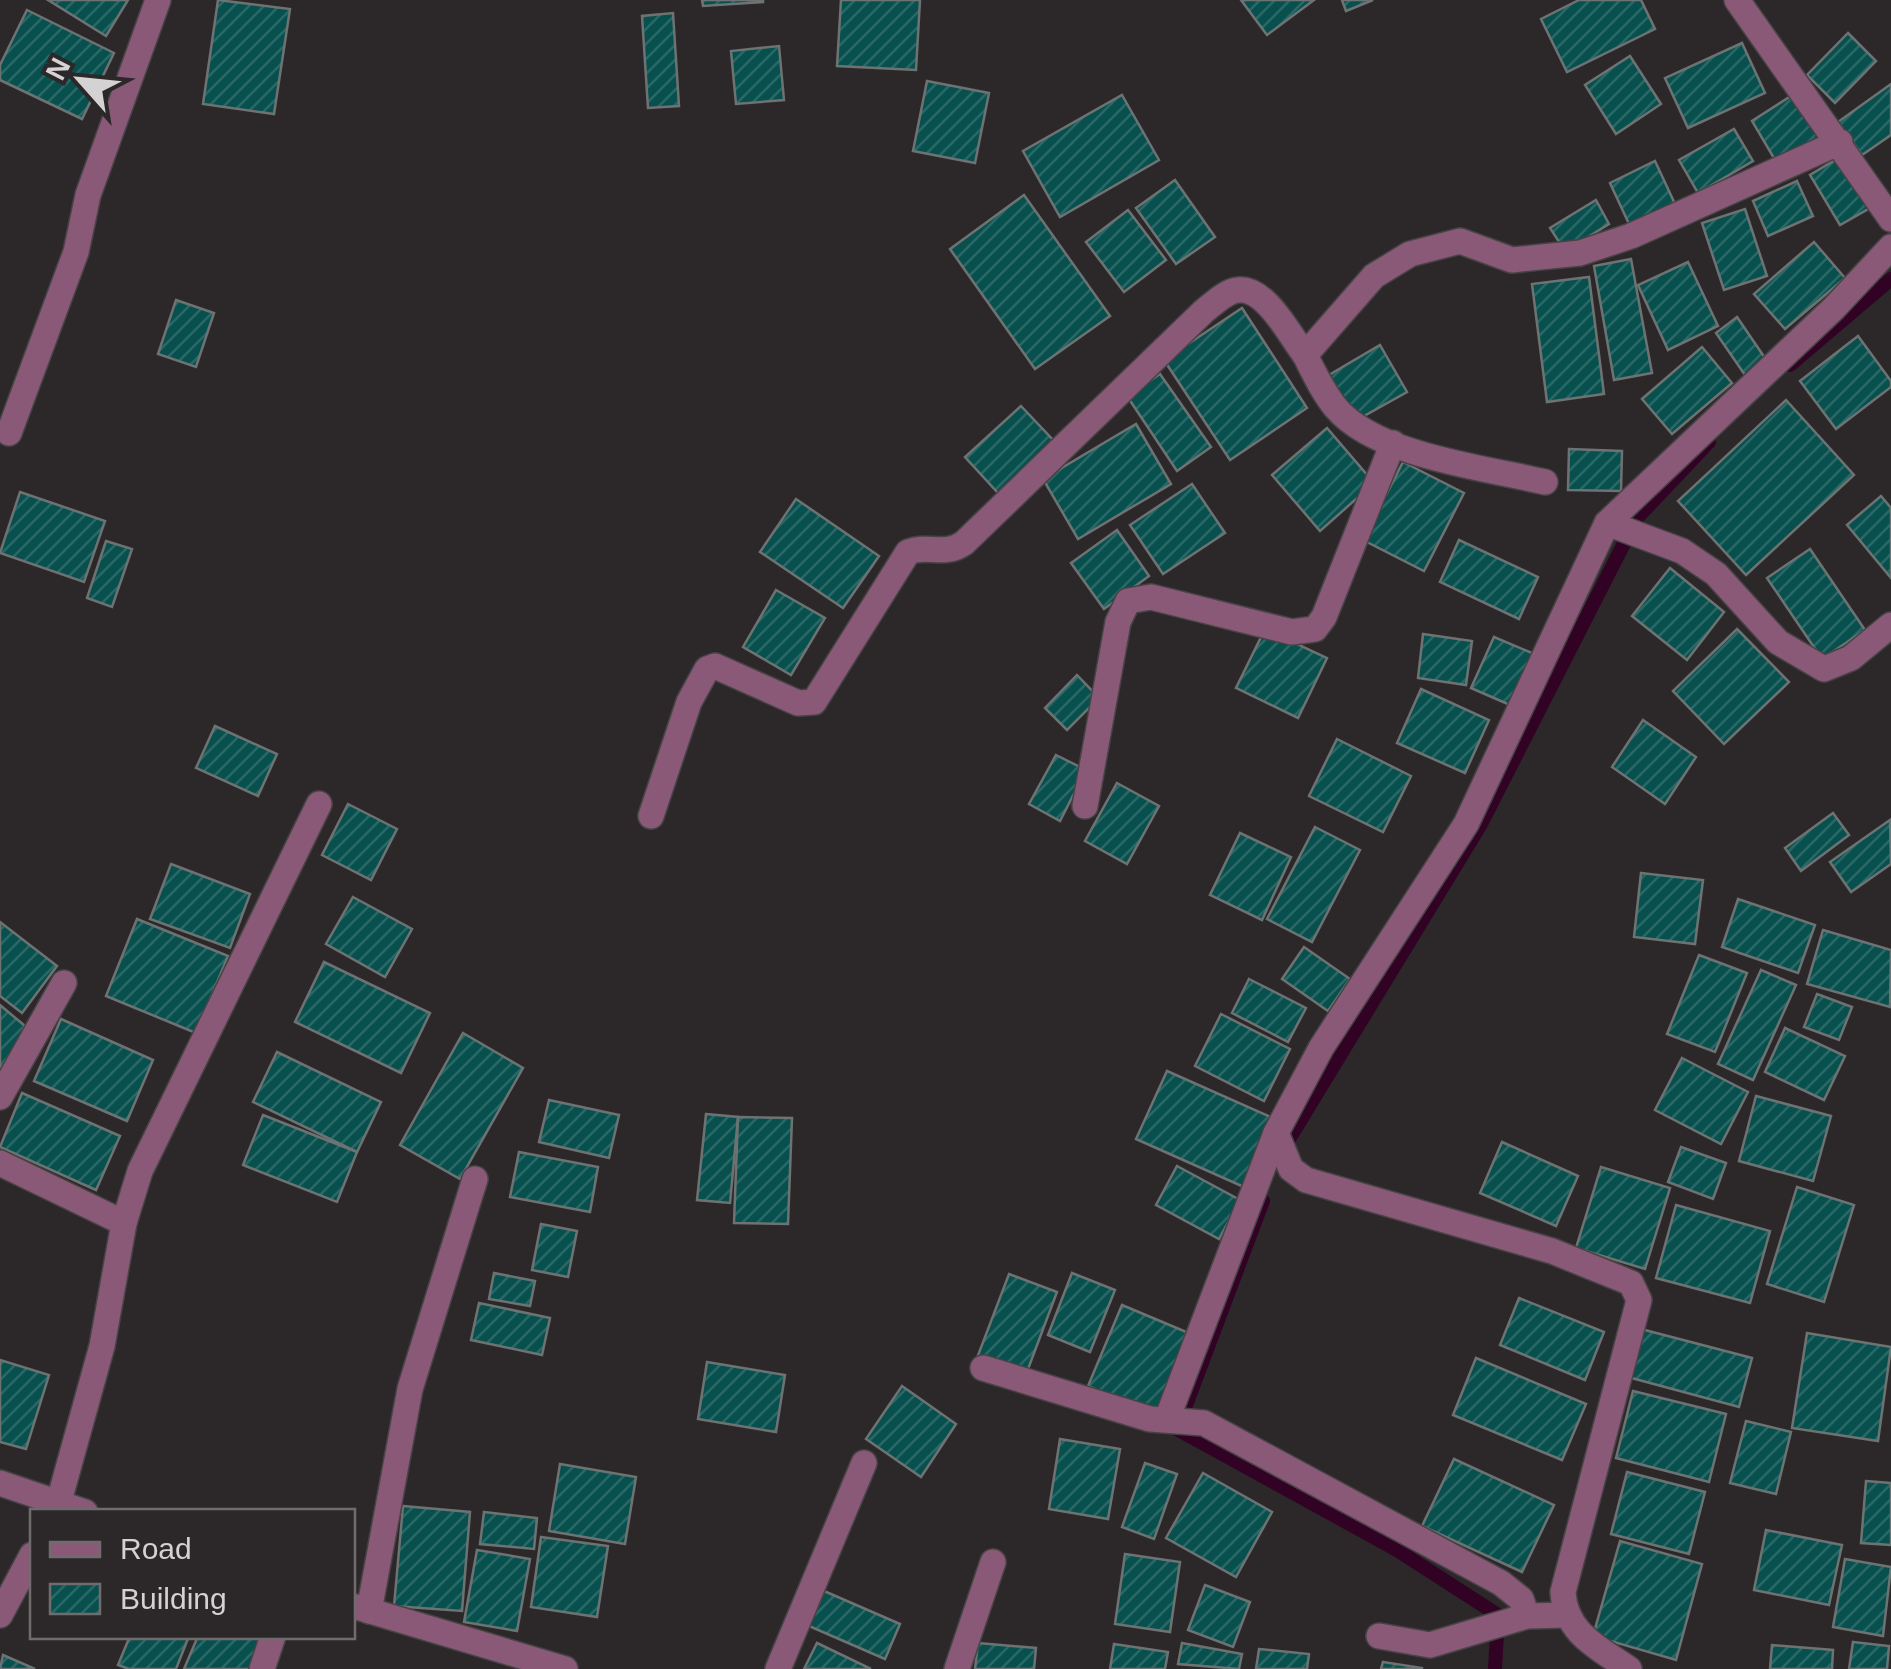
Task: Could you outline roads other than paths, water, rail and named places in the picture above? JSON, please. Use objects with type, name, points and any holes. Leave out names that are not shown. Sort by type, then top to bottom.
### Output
[{"type":"street","points":[[8,433],[76,252],[88,195],[158,0]]},
{"type":"street","points":[[1737,0],[1891,219]]},
{"type":"street","points":[[1305,355],[1374,276],[1410,254],[1460,241],[1512,260],[1580,253],[1632,236],[1840,142]]},
{"type":"street","points":[[1172,1419],[1277,1135],[1321,1048],[1466,824],[1610,524],[1834,308],[1891,246]]},
{"type":"street","points":[[651,816],[688,702],[707,669],[728,671],[798,703],[814,702],[908,552],[946,552],[964,543],[1204,311],[1228,294],[1244,290],[1258,297],[1305,355],[1337,409],[1393,443],[1545,482]]},
{"type":"street","points":[[1084,806],[1118,622],[1128,601],[1151,596],[1292,632],[1314,629],[1324,616],[1393,443]]},
{"type":"street","points":[[1610,524],[1647,536],[1716,574],[1778,642],[1824,668],[1851,658],[1891,625]]},
{"type":"street","points":[[0,1483],[67,1508],[124,1223],[140,1172],[318,804]]},
{"type":"street","points":[[0,1097],[64,983]]},
{"type":"street","points":[[1277,1135],[1292,1170],[1306,1180],[1552,1251],[1631,1283],[1639,1300],[1566,1576],[1566,1615],[1578,1632],[1629,1669]]},
{"type":"street","points":[[0,1164],[124,1223]]},
{"type":"street","points":[[474,1179],[410,1389],[361,1608],[565,1669]]},
{"type":"street","points":[[983,1368],[1150,1419],[1204,1422],[1502,1584],[1521,1599],[1523,1618]]},
{"type":"street","points":[[778,1669],[864,1463]]},
{"type":"street","points":[[0,1615],[30,1559]]},
{"type":"street","points":[[957,1669],[993,1562]]},
{"type":"street","points":[[1379,1636],[1430,1644],[1523,1618],[1566,1615]]},
{"type":"street","points":[[262,1669],[272,1639]]},
{"type":"waterway","points":[[1790,365],[1891,279]]},
{"type":"waterway","points":[[1283,1149],[1481,824],[1637,518],[1709,442]]},
{"type":"waterway","points":[[1263,1201],[1177,1429],[1397,1550],[1498,1615],[1495,1669]]}]
